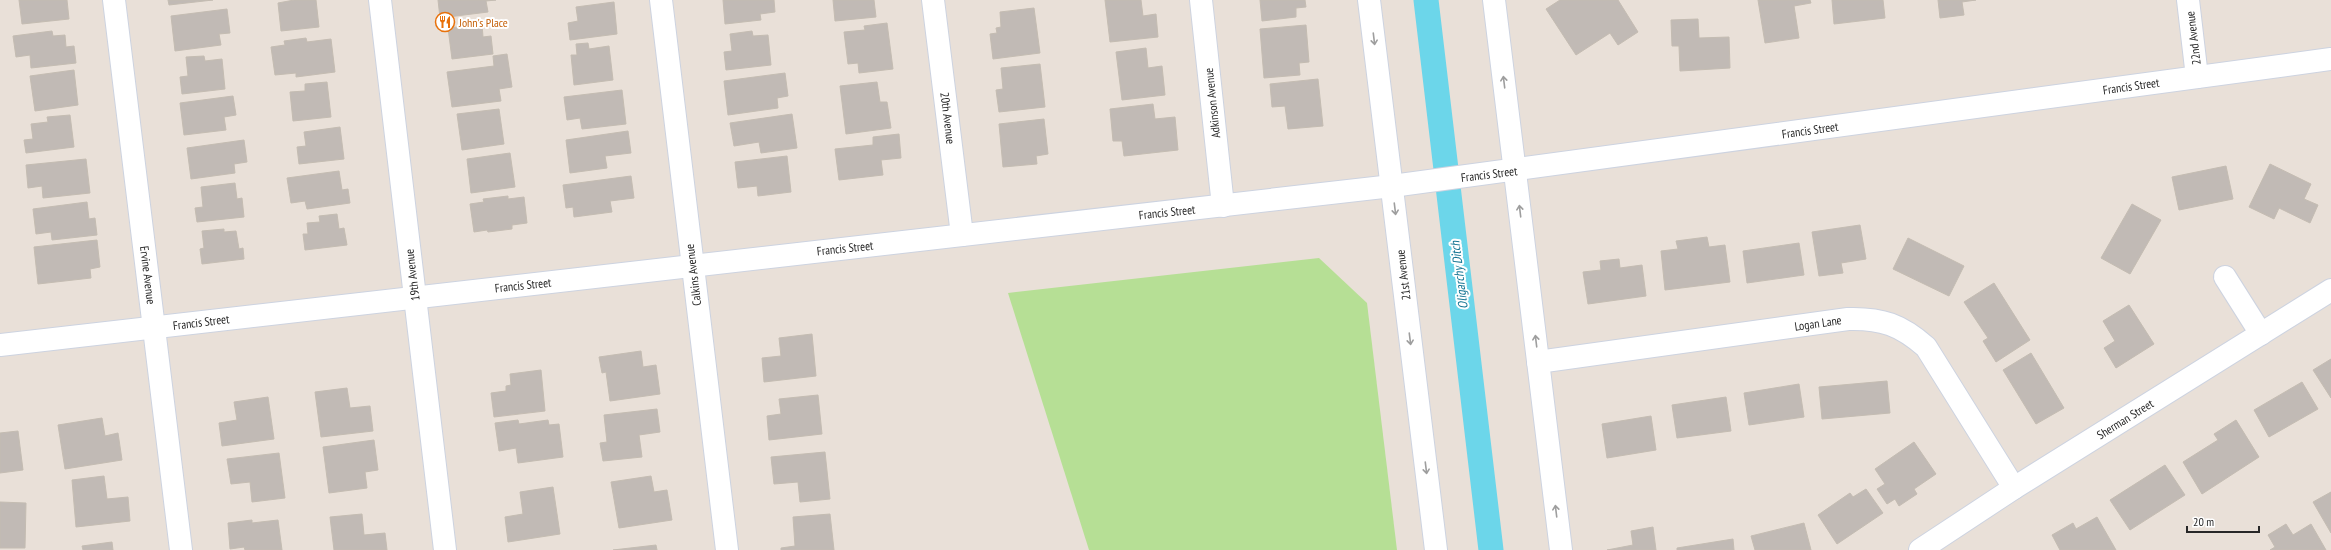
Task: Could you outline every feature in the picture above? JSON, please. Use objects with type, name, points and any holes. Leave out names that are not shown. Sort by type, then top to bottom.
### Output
[{"type":"street","name":"Ervine Avenue","points":[[114,0],[181,550]]},
{"type":"street","name":"19th Avenue","points":[[380,0],[445,550]]},
{"type":"street","name":"Calkins Avenue","points":[[661,0],[727,550]]},
{"type":"street","name":"20th Avenue","points":[[933,0],[962,235]]},
{"type":"street","name":"Adkinson Avenue","points":[[1201,0],[1223,206]]},
{"type":"street","name":"21st Avenue","points":[[1369,0],[1436,550]]},
{"type":"street","points":[[1494,0],[1561,550]]},
{"type":"street","name":"22nd Avenue","points":[[2188,0],[2197,77]]},
{"type":"street","name":"Francis Street","points":[[0,345],[1223,206],[1515,171],[2331,58]]},
{"type":"street","points":[[2225,277],[2261,334]]},
{"type":"street","name":"Sherman Street","points":[[1920,550],[2014,488],[2331,290]]},
{"type":"street","name":"Logan Lane","points":[[1538,362],[1848,319],[1869,318],[1889,323],[1908,332],[1926,347],[2014,488]]},
{"type":"green space","points":[[1319,258],[1367,303],[1397,550],[1089,550],[1008,293]]},
{"type":"building","points":[[19,0],[67,0],[69,19],[22,24]]},
{"type":"building","points":[[168,0],[213,0],[169,5]]},
{"type":"building","points":[[294,0],[316,0],[319,27],[281,31],[278,3]]},
{"type":"building","points":[[438,0],[496,0],[486,1],[488,12],[440,18]]},
{"type":"building","points":[[723,0],[774,0],[775,12],[760,14],[761,20],[725,24]]},
{"type":"building","points":[[833,0],[874,0],[876,17],[835,21]]},
{"type":"building","points":[[1105,0],[1141,0],[1143,16],[1156,14],[1158,37],[1110,42]]},
{"type":"building","points":[[1260,0],[1305,0],[1306,7],[1296,8],[1296,17],[1262,21]]},
{"type":"building","points":[[1560,0],[1618,0],[1638,32],[1618,45],[1610,33],[1576,55],[1546,9]]},
{"type":"building","points":[[1758,0],[1810,0],[1811,3],[1794,6],[1799,38],[1765,43]]},
{"type":"building","points":[[1832,0],[1883,0],[1885,18],[1834,24]]},
{"type":"building","points":[[1938,0],[1976,0],[1962,2],[1964,15],[1940,18]]},
{"type":"building","points":[[614,2],[617,34],[570,40],[568,23],[578,21],[576,7]]},
{"type":"building","points":[[1034,8],[1040,53],[993,59],[990,34],[997,33],[996,28],[1001,27],[1000,12]]},
{"type":"building","points":[[227,9],[230,33],[219,34],[221,45],[175,51],[171,16]]},
{"type":"building","points":[[1698,19],[1699,38],[1729,37],[1730,68],[1680,71],[1679,46],[1672,46],[1671,20]]},
{"type":"building","points":[[887,23],[893,69],[859,73],[858,63],[848,64],[844,32],[865,30],[864,26]]},
{"type":"building","points":[[482,24],[483,37],[491,36],[493,54],[452,59],[448,28]]},
{"type":"building","points":[[1306,25],[1309,62],[1299,63],[1300,75],[1264,78],[1260,29]]},
{"type":"building","points":[[52,31],[53,36],[65,35],[66,47],[74,46],[76,63],[31,68],[30,55],[16,57],[13,36]]},
{"type":"building","points":[[752,31],[753,36],[768,35],[771,65],[726,70],[724,52],[732,51],[730,34]]},
{"type":"building","points":[[306,38],[307,42],[331,39],[335,72],[296,77],[296,73],[275,75],[271,47],[285,45],[284,41]]},
{"type":"building","points":[[588,43],[589,49],[609,46],[613,80],[574,85],[571,55],[577,55],[576,44]]},
{"type":"building","points":[[1146,48],[1148,68],[1162,66],[1165,95],[1122,100],[1116,52]]},
{"type":"building","points":[[507,54],[512,87],[499,89],[501,101],[452,107],[447,72],[494,66],[493,56]]},
{"type":"building","points":[[204,56],[205,61],[222,59],[225,89],[182,94],[180,77],[188,76],[186,57]]},
{"type":"building","points":[[1040,64],[1045,107],[999,112],[996,90],[1003,89],[1001,68]]},
{"type":"building","points":[[74,70],[78,105],[35,111],[30,76]]},
{"type":"building","points":[[785,73],[788,96],[777,98],[778,108],[728,115],[724,81]]},
{"type":"building","points":[[1318,79],[1323,126],[1288,129],[1285,106],[1272,107],[1270,84]]},
{"type":"building","points":[[327,82],[331,117],[293,121],[290,92],[305,91],[305,84]]},
{"type":"building","points":[[877,82],[880,102],[887,102],[891,128],[846,134],[840,86]]},
{"type":"building","points":[[622,90],[626,124],[582,129],[580,118],[567,120],[564,97]]},
{"type":"building","points":[[233,96],[236,115],[224,117],[226,130],[184,135],[180,103]]},
{"type":"building","points":[[1153,104],[1155,119],[1175,117],[1178,150],[1124,156],[1122,141],[1113,141],[1110,109]]},
{"type":"building","points":[[499,109],[504,144],[462,150],[457,114]]},
{"type":"building","points":[[792,114],[797,148],[761,153],[759,142],[734,146],[730,123]]},
{"type":"building","points":[[70,115],[74,147],[26,153],[24,140],[33,139],[31,124],[48,122],[47,117]]},
{"type":"building","points":[[1044,119],[1048,154],[1036,156],[1037,164],[1003,167],[999,124]]},
{"type":"building","points":[[340,127],[344,159],[299,164],[297,147],[306,146],[304,132]]},
{"type":"building","points":[[628,131],[631,153],[605,156],[607,168],[570,173],[566,140]]},
{"type":"building","points":[[899,134],[901,158],[881,160],[883,175],[839,180],[835,149],[873,145],[873,137]]},
{"type":"building","points":[[244,140],[247,162],[234,164],[235,173],[191,179],[187,148]]},
{"type":"building","points":[[510,153],[515,187],[471,193],[467,159]]},
{"type":"building","points":[[787,156],[791,192],[758,196],[757,186],[738,188],[735,162]]},
{"type":"building","points":[[86,159],[90,193],[43,198],[42,186],[28,188],[26,165]]},
{"type":"building","points":[[2270,164],[2311,184],[2304,199],[2318,205],[2310,223],[2279,208],[2274,219],[2249,207]]},
{"type":"building","points":[[2226,166],[2233,199],[2179,210],[2172,177]]},
{"type":"building","points":[[339,171],[342,190],[348,189],[350,203],[307,209],[305,201],[291,203],[287,178]]},
{"type":"building","points":[[631,176],[634,198],[610,201],[612,212],[574,217],[573,207],[566,208],[563,185]]},
{"type":"building","points":[[235,183],[237,199],[242,198],[244,217],[197,222],[195,208],[203,207],[201,187]]},
{"type":"building","points":[[508,196],[508,199],[524,197],[527,223],[512,225],[512,229],[474,232],[470,204],[484,202],[483,199]]},
{"type":"building","points":[[87,202],[89,219],[95,218],[97,235],[52,240],[51,232],[36,234],[33,209]]},
{"type":"building","points":[[2132,204],[2161,220],[2130,274],[2101,258]]},
{"type":"building","points":[[337,214],[339,229],[344,228],[347,245],[305,250],[303,234],[308,234],[307,223],[320,222],[319,216]]},
{"type":"building","points":[[1860,225],[1866,259],[1841,263],[1843,273],[1819,276],[1812,232]]},
{"type":"building","points":[[224,229],[224,232],[236,231],[239,249],[243,248],[244,259],[202,264],[200,249],[204,248],[202,231]]},
{"type":"building","points":[[1707,237],[1709,247],[1725,245],[1730,282],[1665,290],[1661,251],[1678,249],[1676,241]]},
{"type":"building","points":[[1908,238],[1964,266],[1949,296],[1893,269]]},
{"type":"building","points":[[97,240],[100,267],[90,269],[91,278],[38,284],[34,247]]},
{"type":"building","points":[[1799,243],[1804,275],[1747,283],[1743,251]]},
{"type":"building","points":[[1619,259],[1620,268],[1642,265],[1646,296],[1588,304],[1583,272],[1601,270],[1600,261]]},
{"type":"building","points":[[1994,283],[2030,340],[1996,362],[1983,341],[1988,338],[1964,302]]},
{"type":"building","points":[[2129,305],[2154,344],[2116,368],[2104,348],[2115,341],[2103,321]]},
{"type":"building","points":[[812,334],[816,376],[764,382],[762,358],[781,356],[779,338]]},
{"type":"building","points":[[641,351],[643,367],[656,365],[660,394],[610,401],[606,372],[602,373],[599,357]]},
{"type":"building","points":[[2031,353],[2064,408],[2036,424],[2003,370]]},
{"type":"building","points":[[2331,359],[2331,398],[2313,370]]},
{"type":"building","points":[[541,370],[545,411],[494,417],[491,393],[506,391],[506,386],[511,385],[510,374]]},
{"type":"building","points":[[1887,381],[1890,413],[1822,419],[1819,387]]},
{"type":"building","points":[[2302,382],[2318,409],[2269,437],[2254,410]]},
{"type":"building","points":[[1799,384],[1804,417],[1749,425],[1744,393]]},
{"type":"building","points":[[347,388],[350,408],[370,406],[373,431],[321,437],[315,392]]},
{"type":"building","points":[[818,395],[822,434],[769,440],[767,416],[781,414],[779,399]]},
{"type":"building","points":[[268,397],[274,439],[222,446],[219,423],[237,420],[234,402]]},
{"type":"building","points":[[1726,397],[1731,431],[1677,438],[1672,405]]},
{"type":"building","points":[[657,409],[660,432],[639,435],[642,457],[603,461],[600,443],[607,442],[604,415]]},
{"type":"building","points":[[1651,416],[1656,450],[1607,458],[1602,424]]},
{"type":"building","points":[[102,418],[105,436],[118,433],[122,460],[65,469],[58,425]]},
{"type":"building","points":[[518,420],[519,424],[548,420],[549,425],[559,424],[563,457],[518,463],[516,448],[499,451],[495,423]]},
{"type":"building","points":[[2236,420],[2259,457],[2202,494],[2183,462],[2218,440],[2214,434]]},
{"type":"building","points":[[18,431],[23,470],[0,473],[0,433]]},
{"type":"building","points":[[374,440],[378,470],[365,472],[367,488],[329,493],[323,447]]},
{"type":"building","points":[[1914,442],[1936,474],[1914,489],[1917,494],[1899,506],[1895,499],[1887,504],[1877,489],[1885,484],[1875,469]]},
{"type":"building","points":[[825,452],[830,499],[800,502],[798,482],[774,484],[771,457]]},
{"type":"building","points":[[279,453],[285,498],[252,502],[250,482],[231,484],[227,459]]},
{"type":"building","points":[[2165,465],[2185,495],[2130,530],[2110,500]]},
{"type":"building","points":[[104,476],[107,499],[128,497],[130,521],[76,527],[72,480]]},
{"type":"building","points":[[651,476],[654,492],[667,490],[672,520],[619,528],[611,482]]},
{"type":"building","points":[[553,487],[560,534],[508,542],[505,517],[523,514],[520,492]]},
{"type":"building","points":[[1866,489],[1883,513],[1837,544],[1818,515],[1850,493],[1853,497]]},
{"type":"building","points":[[2331,492],[2331,533],[2313,502]]},
{"type":"building","points":[[0,502],[26,503],[25,548],[0,548]]},
{"type":"building","points":[[362,514],[364,535],[385,533],[387,550],[334,550],[330,517]]},
{"type":"building","points":[[830,514],[834,550],[781,550],[781,548],[795,546],[793,517]]},
{"type":"building","points":[[2097,517],[2116,550],[2060,550],[2052,535],[2073,523],[2076,529]]},
{"type":"building","points":[[252,520],[252,523],[278,520],[282,550],[245,550],[244,547],[230,549],[228,523]]},
{"type":"building","points":[[1804,523],[1811,550],[1755,550],[1751,536]]},
{"type":"building","points":[[2286,524],[2293,535],[2311,524],[2326,550],[2270,550],[2275,547],[2268,535]]},
{"type":"building","points":[[1653,527],[1656,550],[1607,550],[1633,545],[1631,531]]},
{"type":"building","points":[[1733,539],[1734,550],[1677,550],[1677,548]]},
{"type":"building","points":[[112,542],[113,550],[83,550],[82,546]]},
{"type":"building","points":[[656,545],[657,550],[613,550]]},
{"type":"waterway","name":"Oligarchy Ditch","points":[[1426,0],[1491,550]]},
{"type":"place","name":"John's Place","points":[[445,22]]}]
